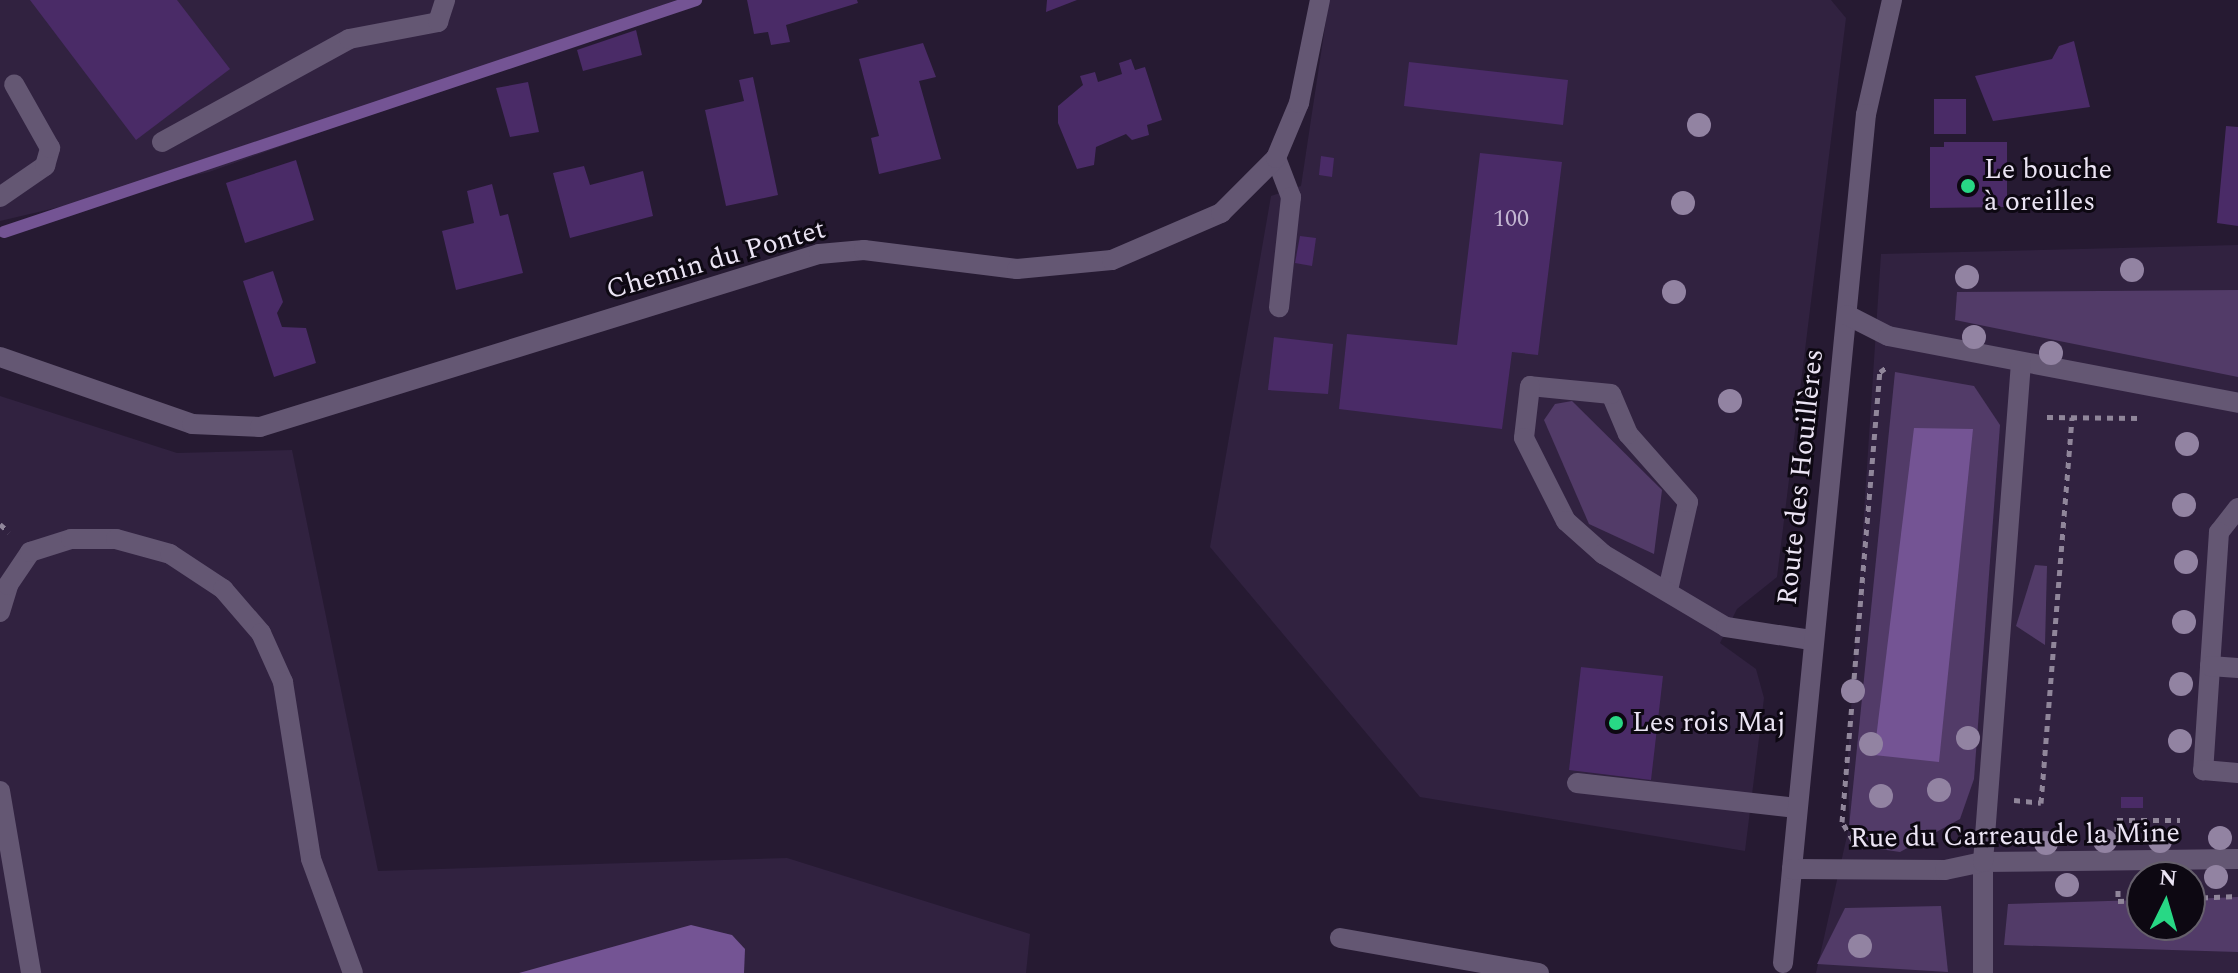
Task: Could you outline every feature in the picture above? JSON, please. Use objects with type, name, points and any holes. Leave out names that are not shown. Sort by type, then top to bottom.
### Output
[{"type":"street","points":[[162,142],[349,39],[438,22],[445,0]]},
{"type":"street","name":"Chemin du Pontet","points":[[0,357],[192,424],[260,427],[819,254],[864,250],[1017,269],[1112,260],[1221,213],[1276,158],[1299,103],[1320,0]]},
{"type":"street","name":"Route des Houillères","points":[[1783,963],[1811,640],[1866,114],[1892,0]]},
{"type":"street","points":[[0,197],[45,166],[50,148],[14,84]]},
{"type":"street","points":[[1276,158],[1291,197],[1279,307]]},
{"type":"street","points":[[1847,315],[1888,336],[2238,403]]},
{"type":"street","points":[[1983,973],[1983,862],[2021,362]]},
{"type":"street","points":[[1668,590],[1688,502],[1628,434],[1611,394],[1530,386],[1524,438],[1566,521],[1603,554],[1726,627],[1811,640]]},
{"type":"street","points":[[2238,508],[2219,532],[2203,770],[2238,773]]},
{"type":"street","points":[[0,612],[8,585],[30,552],[71,539],[116,539],[170,554],[223,589],[261,633],[283,682],[311,859],[353,973]]},
{"type":"street","points":[[2210,666],[2238,668]]},
{"type":"street","points":[[1577,783],[1797,808]]},
{"type":"street","points":[[0,791],[31,973]]},
{"type":"street","name":"Rue du Carreau de la Mine","points":[[1792,869],[1885,871],[1983,862],[2238,859]]},
{"type":"street","points":[[1340,938],[1539,973]]},
{"type":"path","points":[[1885,871],[1888,852],[1850,838],[1842,822],[1880,372],[1895,362]]},
{"type":"path","points":[[2206,897],[2238,896]]},
{"type":"shaded area","points":[[0,0],[692,0],[209,172],[0,221]]},
{"type":"shaded area","points":[[1329,0],[1831,0],[1846,18],[1777,577],[1737,609],[1720,643],[1756,669],[1764,698],[1745,851],[1420,797],[1210,547],[1271,196],[1301,186]]},
{"type":"shaded area","points":[[2238,245],[2238,973],[1816,973],[1849,827],[1848,755],[1881,254]]},
{"type":"shaded area","points":[[2238,290],[2238,377],[1955,320],[1957,292]]},
{"type":"shaded area","points":[[1895,372],[1974,386],[2000,425],[1974,779],[1960,819],[1900,852],[1866,847],[1849,827]]},
{"type":"shaded area","points":[[0,396],[177,453],[292,450],[378,871],[787,858],[1030,934],[1026,973],[0,973]]},
{"type":"shaded area","points":[[1572,401],[1662,490],[1654,554],[1589,524],[1544,420],[1555,404]]},
{"type":"shaded area","points":[[1914,428],[1973,429],[1939,762],[1874,755]]},
{"type":"shaded area","points":[[2035,565],[2047,566],[2045,645],[2016,626]]},
{"type":"shaded area","points":[[2238,897],[2238,952],[2004,945],[2008,904],[2126,900],[2126,941],[2206,941],[2206,898]]},
{"type":"shaded area","points":[[1941,906],[1948,972],[1817,964],[1845,908]]},
{"type":"shaded area","points":[[691,925],[732,935],[745,949],[744,973],[519,973]]},
{"type":"building","points":[[30,0],[177,0],[230,69],[136,140]]},
{"type":"building","points":[[747,0],[857,0],[858,3],[786,25],[790,42],[771,45],[768,32],[754,34]]},
{"type":"building","points":[[1047,0],[1077,0],[1046,12]]},
{"type":"building","points":[[636,30],[642,55],[583,71],[577,50]]},
{"type":"building","points":[[2074,41],[2090,107],[1993,121],[1975,76],[2052,59],[2059,46]]},
{"type":"building","points":[[923,43],[936,77],[919,81],[941,159],[879,174],[871,138],[879,136],[859,59]]},
{"type":"building","points":[[1131,59],[1135,70],[1145,67],[1162,120],[1147,125],[1149,135],[1132,140],[1126,134],[1096,147],[1094,165],[1077,169],[1058,123],[1058,106],[1083,85],[1080,76],[1095,72],[1098,82],[1122,74],[1119,63]]},
{"type":"building","points":[[1409,62],[1568,80],[1563,125],[1404,106]]},
{"type":"building","points":[[753,77],[778,195],[726,206],[705,110],[744,101],[739,80]]},
{"type":"building","points":[[528,82],[539,132],[510,137],[496,88]]},
{"type":"building","points":[[1934,99],[1966,99],[1966,134],[1934,134]]},
{"type":"building","points":[[2226,126],[2238,127],[2238,226],[2217,223]]},
{"type":"building","name":"Le bouche à oreilles","points":[[1944,142],[2007,142],[2007,207],[1930,208],[1930,147],[1944,147]]},
{"type":"building","points":[[1480,153],[1562,162],[1538,355],[1512,352],[1502,429],[1339,409],[1347,334],[1457,345]]},
{"type":"building","points":[[1321,156],[1334,158],[1332,177],[1319,175]]},
{"type":"building","points":[[296,160],[314,220],[245,243],[226,183]]},
{"type":"building","points":[[584,166],[590,185],[643,171],[653,216],[570,238],[553,173]]},
{"type":"building","points":[[492,184],[500,216],[508,214],[523,273],[456,290],[442,231],[474,223],[467,191]]},
{"type":"building","points":[[1300,236],[1316,238],[1312,266],[1295,263]]},
{"type":"building","points":[[273,271],[283,302],[277,313],[282,327],[306,328],[316,363],[274,377],[243,281]]},
{"type":"building","points":[[1274,337],[1333,344],[1328,394],[1268,390]]},
{"type":"building","name":"Les rois Maj","points":[[1581,667],[1663,676],[1651,780],[1569,770]]},
{"type":"building","points":[[2121,797],[2143,797],[2143,808],[2121,808]]},
{"type":"waterway","points":[[4,232],[696,0]]},
{"type":"place","name":"Le bouche à oreilles","points":[[1968,186]]},
{"type":"place","name":"Les rois Maj","points":[[1616,723]]}]
